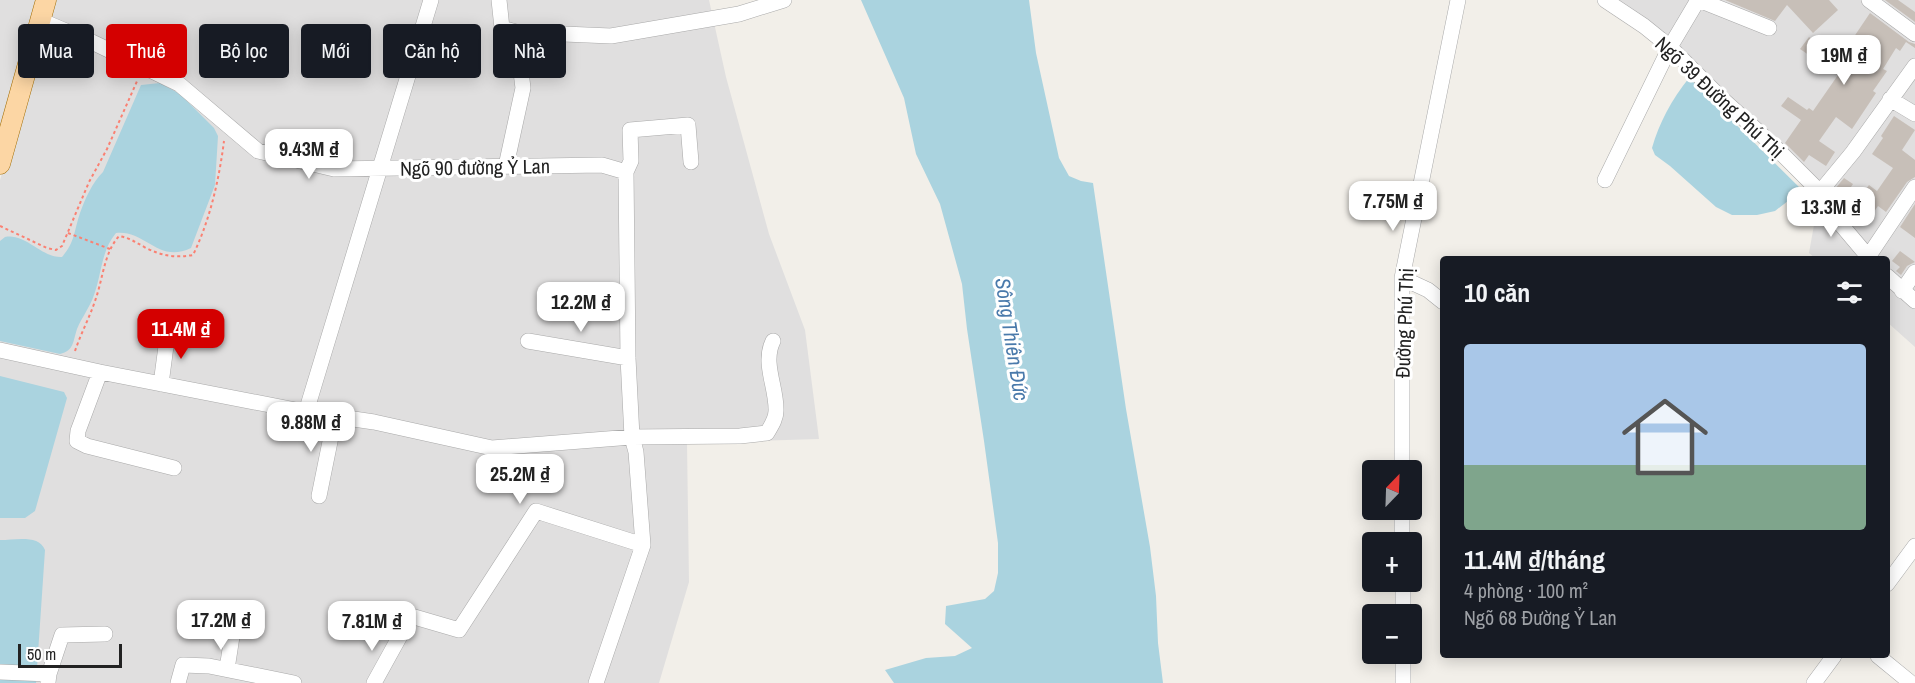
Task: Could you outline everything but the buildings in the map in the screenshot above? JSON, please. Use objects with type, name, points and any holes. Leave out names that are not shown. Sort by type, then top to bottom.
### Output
[{"type":"main road","points":[[0,164],[46,0]]},
{"type":"street","points":[[306,412],[431,0]]},
{"type":"street","points":[[499,0],[502,24]]},
{"type":"street","points":[[566,34],[611,36],[739,14],[784,0]]},
{"type":"street","name":"Đường Phú Thị","points":[[1402,460],[1402,278],[1458,0]]},
{"type":"street","name":"Ngõ 39 Đường Phú Thị","points":[[1605,0],[1670,47],[1820,192],[1838,221],[1867,256]]},
{"type":"street","points":[[1605,180],[1670,47],[1699,0],[1769,28]]},
{"type":"street","points":[[1869,0],[1915,34]]},
{"type":"street","name":"Ngõ 90 đường Ỷ Lan","points":[[40,20],[106,49]]},
{"type":"street","points":[[1820,192],[1853,152],[1915,66]]},
{"type":"street","name":"Ngõ 90 đường Ỷ Lan","points":[[166,78],[179,84],[258,151],[334,169],[602,165],[626,172]]},
{"type":"street","points":[[506,166],[522,88],[521,78]]},
{"type":"street","points":[[1890,99],[1915,114]]},
{"type":"street","points":[[596,682],[643,545],[636,452],[632,437],[628,358],[626,172],[631,161],[630,130],[688,125],[692,162]]},
{"type":"street","points":[[1870,256],[1915,187]]},
{"type":"street","points":[[1902,291],[1915,272]]},
{"type":"street","points":[[1402,278],[1428,290],[1440,300]]},
{"type":"street","points":[[1890,279],[1915,301]]},
{"type":"street","points":[[161,384],[168,331]]},
{"type":"street","points":[[528,341],[628,358]]},
{"type":"street","points":[[0,350],[306,412],[374,422],[492,448],[632,437],[719,437],[767,433],[773,424],[776,411],[769,349],[773,341]]},
{"type":"street","points":[[100,372],[78,431],[77,441],[87,446],[174,468]]},
{"type":"street","points":[[318,496],[335,417]]},
{"type":"street","points":[[374,683],[411,616],[459,630],[536,511],[643,545]]},
{"type":"street","points":[[1890,580],[1915,546]]},
{"type":"street","points":[[226,669],[235,616]]},
{"type":"street","points":[[0,672],[46,676],[62,635],[105,634]]},
{"type":"street","points":[[1814,683],[1833,658]]},
{"type":"street","points":[[1880,658],[1911,683]]},
{"type":"street","points":[[1403,664],[1403,683]]},
{"type":"street","points":[[178,683],[183,665],[209,666],[294,683]]},
{"type":"path","points":[[0,226],[56,250],[62,246],[89,182],[107,149],[138,78]]},
{"type":"path","points":[[77,367],[80,334],[96,299],[111,249],[119,236],[165,256],[180,258],[193,255],[210,211],[220,172],[226,123]]},
{"type":"path","points":[[68,233],[111,249]]},
{"type":"shaded area","points":[[0,0],[709,0],[726,77],[769,234],[805,330],[819,439],[687,443],[689,582],[659,683],[0,683],[0,180],[15,130],[0,126]]},
{"type":"shaded area","points":[[1612,0],[1915,0],[1915,347],[1890,325],[1890,256],[1812,256],[1809,253],[1820,191]]},
{"type":"water","name":"Sông Thiên Đức","points":[[861,0],[1029,0],[1036,53],[1059,158],[1069,176],[1093,183],[1126,409],[1150,547],[1163,683],[894,683],[885,670],[926,658],[955,656],[972,648],[945,624],[946,606],[985,599],[994,591],[998,573],[998,543],[962,284],[940,204],[916,154],[904,98]]},
{"type":"water","points":[[1689,78],[1802,190],[1775,211],[1757,215],[1732,215],[1716,207],[1655,155],[1652,148],[1662,120]]},
{"type":"water","points":[[160,83],[180,94],[214,128],[218,136],[215,185],[191,248],[180,252],[170,252],[136,236],[116,233],[107,247],[97,287],[68,351],[60,354],[0,341],[0,241],[5,237],[13,237],[47,254],[62,257],[72,241],[87,197],[95,181],[103,172],[141,85]]},
{"type":"water","points":[[0,376],[64,392],[67,398],[35,511],[25,518],[0,518]]},
{"type":"water","points":[[0,540],[32,540],[42,545],[45,550],[36,683],[0,683]]}]
